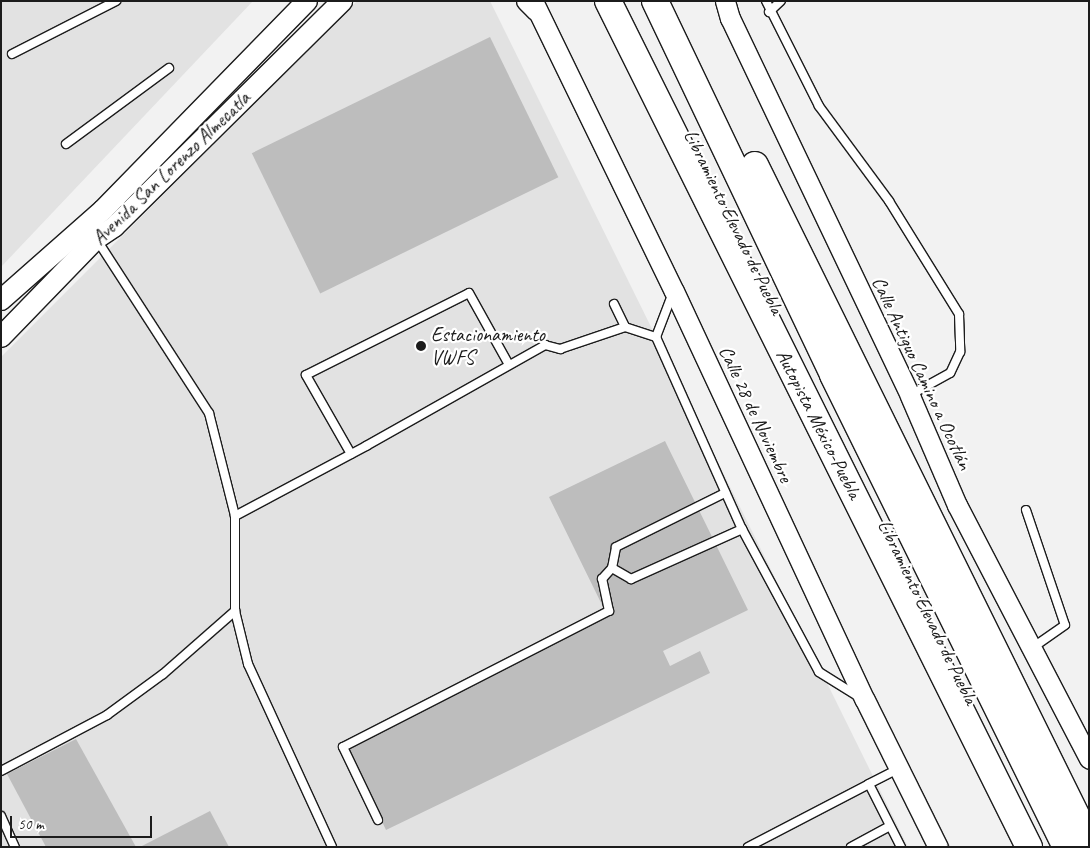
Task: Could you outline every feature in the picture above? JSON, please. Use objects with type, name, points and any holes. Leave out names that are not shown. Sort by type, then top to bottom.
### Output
[{"type":"highway","name":"Autopista México-Puebla","points":[[608,1],[1029,847]]},
{"type":"highway","name":"Libramiento Elevado de Puebla","points":[[624,1],[1043,847]]},
{"type":"highway","name":"Libramiento Elevado de Puebla","points":[[655,1],[833,375],[1066,847]]},
{"type":"highway","points":[[673,1],[1089,841]]},
{"type":"main road","name":"Avenida San Lorenzo Almecatla","points":[[1,337],[90,231],[103,210],[307,1]]},
{"type":"main road","name":"Avenida San Lorenzo Almecatla","points":[[1,300],[90,231],[114,227],[342,1]]},
{"type":"street","name":"Calle Antiguo Camino a Ocotlán","points":[[726,1],[730,18],[910,396],[957,505],[1089,759]]},
{"type":"street","name":"Calle 28 de Noviembre","points":[[532,4],[674,291],[865,700],[938,847]]},
{"type":"lane","points":[[12,54],[116,1]]},
{"type":"lane","points":[[766,1],[769,12],[819,106],[889,201],[959,314],[960,352],[950,372],[910,396]]},
{"type":"lane","points":[[769,12],[780,1]]},
{"type":"lane","points":[[66,144],[169,68]]},
{"type":"lane","points":[[90,231],[209,414],[235,516],[235,611],[248,664],[332,847]]},
{"type":"lane","points":[[674,291],[656,338],[725,493],[742,529],[819,672],[865,700]]},
{"type":"lane","points":[[351,454],[306,375],[469,293],[509,365]]},
{"type":"lane","points":[[614,304],[625,327]]},
{"type":"lane","points":[[235,516],[351,454],[545,344],[560,349],[625,327],[656,338]]},
{"type":"lane","points":[[378,820],[343,747],[609,611],[602,579],[612,568],[616,547],[725,493]]},
{"type":"lane","points":[[1026,510],[1065,625],[1032,648]]},
{"type":"lane","points":[[612,568],[631,579],[742,529]]},
{"type":"lane","points":[[1,770],[107,715],[163,674],[235,611]]},
{"type":"lane","points":[[748,847],[898,769]]},
{"type":"lane","points":[[869,784],[901,847]]},
{"type":"lane","points":[[1,816],[15,847]]},
{"type":"lane","points":[[851,847],[890,826]]},
{"type":"shaded area","points":[[1,1],[253,1],[1,267]]},
{"type":"shaded area","points":[[357,1],[490,1],[908,847],[1,847],[1,357]]},
{"type":"building","points":[[490,37],[558,177],[320,293],[252,153]]},
{"type":"building","points":[[665,441],[748,610],[663,651],[670,666],[700,651],[710,673],[386,830],[347,748],[607,615],[549,497]]},
{"type":"building","points":[[76,739],[136,847],[46,847],[7,774]]},
{"type":"building","points":[[210,811],[229,847],[140,847]]},
{"type":"place","name":"Estacionamiento VWFS","points":[[421,346]]}]
